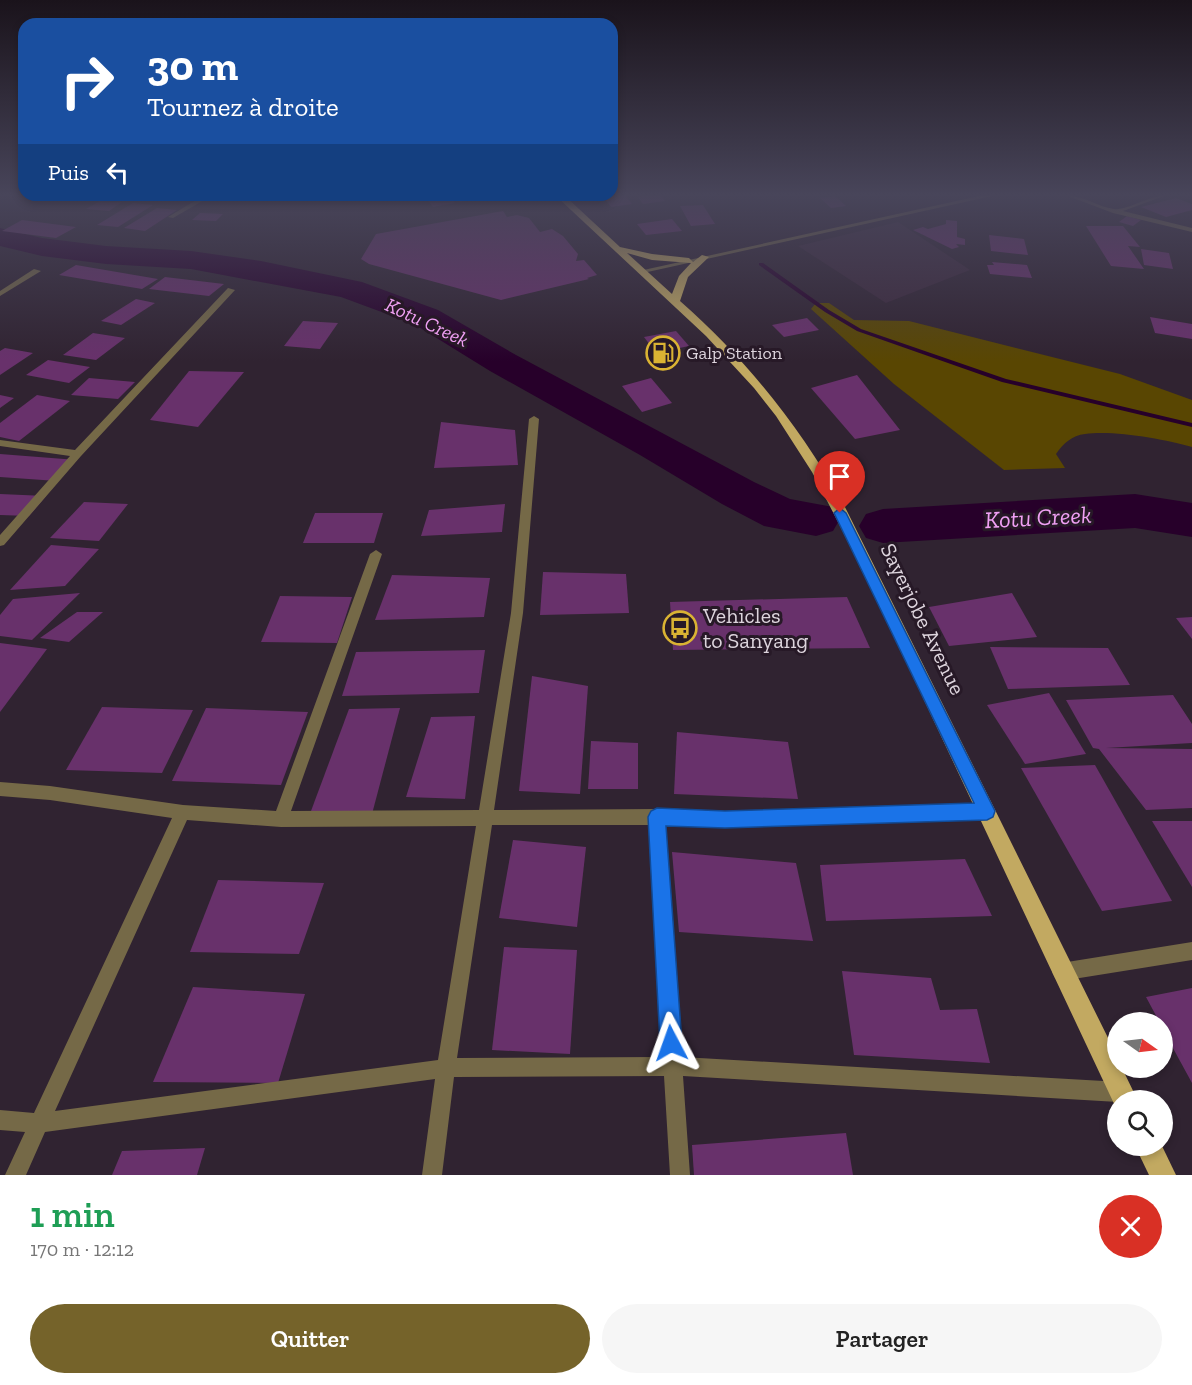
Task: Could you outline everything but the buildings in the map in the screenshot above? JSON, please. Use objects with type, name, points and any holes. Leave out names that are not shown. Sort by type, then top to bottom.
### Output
[{"type":"main road","name":"Sayerjobe Avenue","points":[[620,251],[745,371],[781,414],[812,463],[849,529],[1120,1090]]},
{"type":"main road","points":[[629,251],[689,261]]},
{"type":"main road","points":[[675,302],[680,279],[705,257]]},
{"type":"main road","points":[[1153,1156],[1163,1175]]},
{"type":"street","points":[[643,271],[734,251]]},
{"type":"street","points":[[0,294],[37,271]]},
{"type":"street","points":[[0,542],[77,454],[231,290]]},
{"type":"street","points":[[432,1175],[446,1068],[517,613],[534,419]]},
{"type":"street","points":[[0,443],[77,454]]},
{"type":"street","points":[[281,819],[376,554]]},
{"type":"street","points":[[0,789],[50,793],[183,812],[281,819],[657,817],[725,820],[987,811]]},
{"type":"street","points":[[15,1175],[183,812]]},
{"type":"street","points":[[657,817],[680,1175]]},
{"type":"street","points":[[1061,972],[1192,951]]},
{"type":"street","points":[[0,1120],[38,1122],[446,1068],[672,1066],[1107,1095]]},
{"type":"shaded area","points":[[805,251],[941,251],[970,270],[886,303]]},
{"type":"shaded area","points":[[816,303],[829,303],[854,320],[909,321],[1120,374],[1192,400],[1192,447],[1139,436],[1110,433],[1085,434],[1068,441],[1056,454],[1065,468],[1004,470],[894,384],[811,309]]},
{"type":"waterway","name":"Kotu Creek","points":[[73,251],[191,260],[350,289],[426,317],[503,363],[655,445],[738,493],[781,514],[816,519]]},
{"type":"waterway","points":[[761,264],[827,311],[859,330],[1004,381],[1192,425]]},
{"type":"waterway","name":"Kotu Creek","points":[[883,526],[1135,511],[1192,520]]},
{"type":"place","name":"Galp Station","points":[[663,353]]},
{"type":"place","name":"Vehicles to Sanyang","points":[[680,628]]},
{"type":"route","points":[[671,1043],[657,817],[725,820],[987,811],[840,513]]}]
